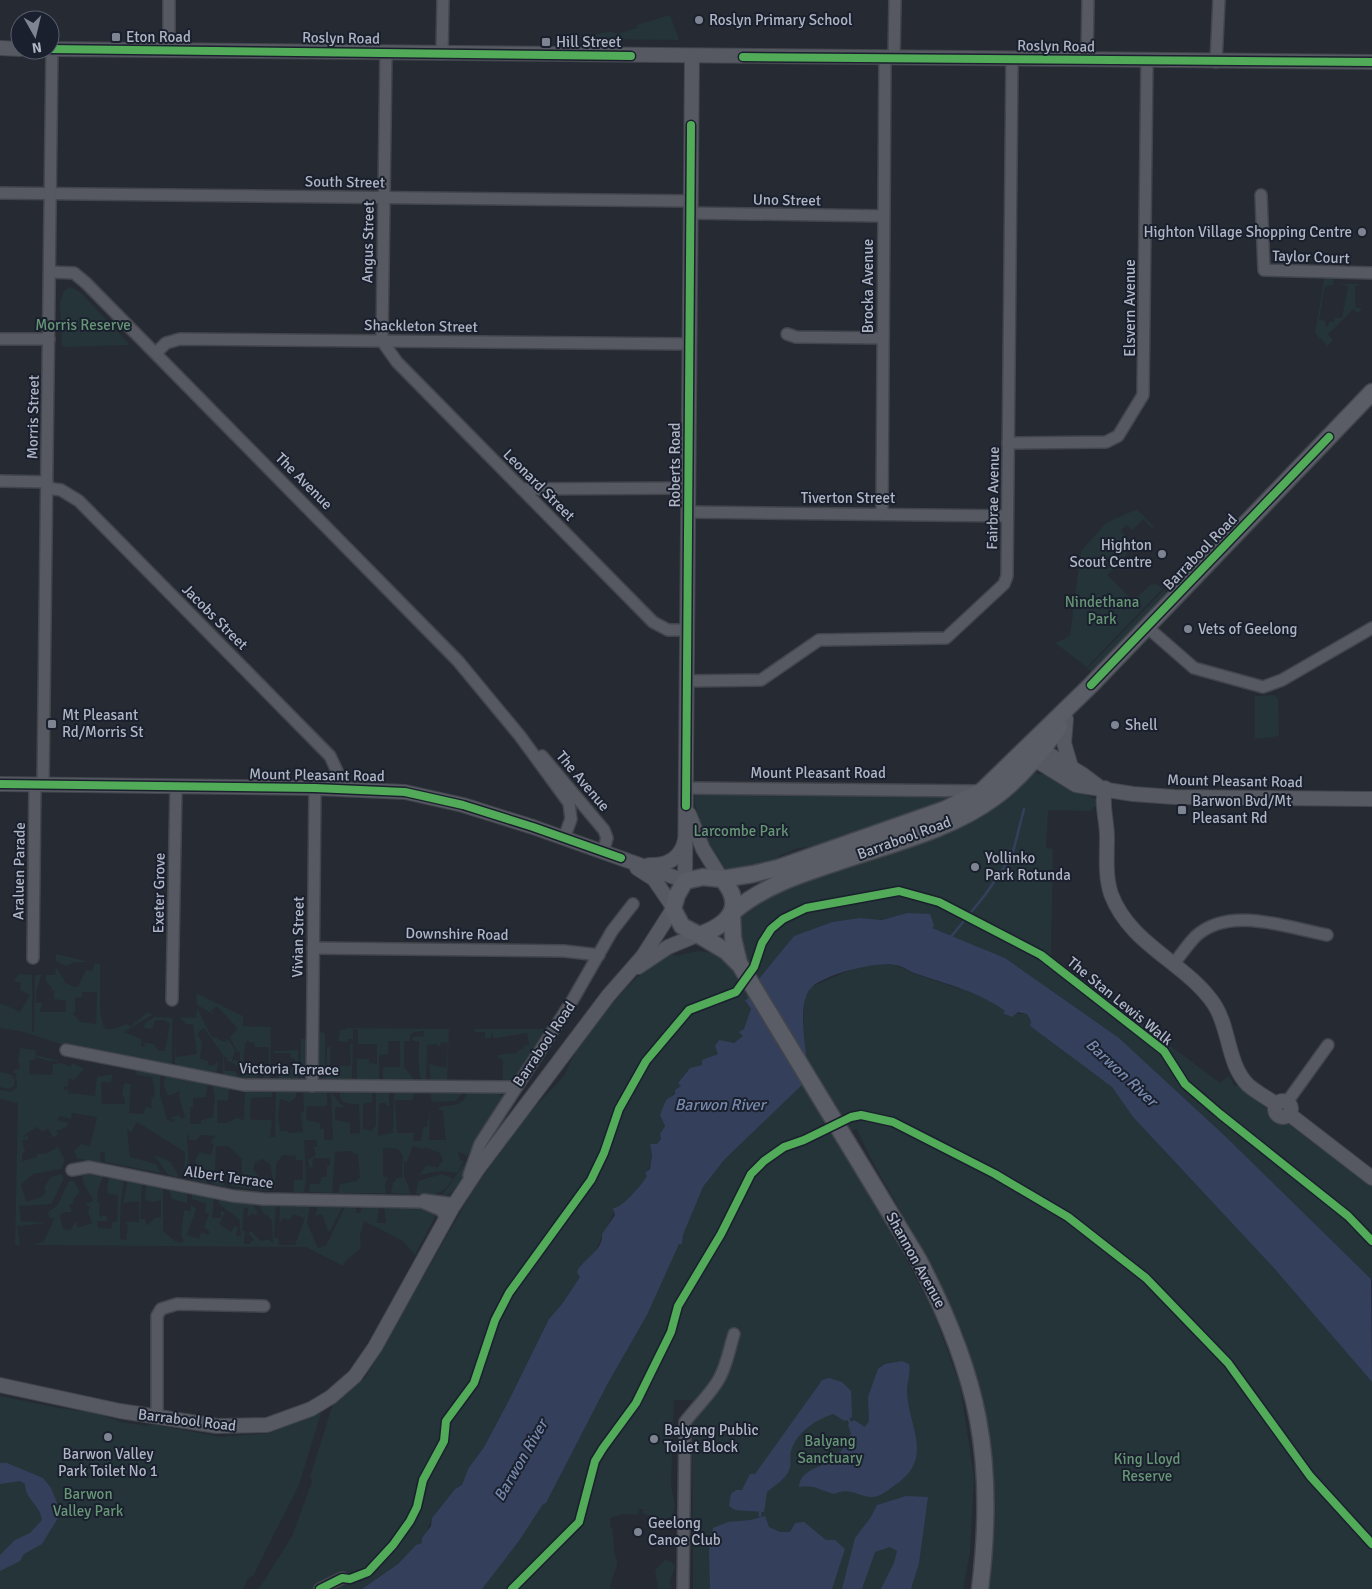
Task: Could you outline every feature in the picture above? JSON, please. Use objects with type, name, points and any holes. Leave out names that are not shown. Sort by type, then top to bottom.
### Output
[{"type":"main road","name":"Barrabool Road","points":[[733,913],[750,898],[785,881],[928,831],[967,814],[997,796],[1091,686],[1372,392]]},
{"type":"main road","name":"Barrabool Road","points":[[722,878],[767,871],[951,798],[982,791],[1035,751],[1066,719],[1091,686]]},
{"type":"main road","points":[[703,877],[722,878],[733,895],[733,913],[715,929],[698,935],[682,926],[673,908],[676,895],[685,880],[703,877]]},
{"type":"main road","name":"Shannon Avenue","points":[[733,913],[733,938],[740,965]]},
{"type":"main road","name":"Shannon Avenue","points":[[698,935],[726,951],[740,965],[918,1259],[941,1303],[970,1380],[980,1427],[987,1508],[980,1589]]},
{"type":"street","points":[[169,0],[169,49]]},
{"type":"street","points":[[442,54],[443,0]]},
{"type":"street","name":"Brocka Avenue","points":[[882,513],[883,216],[890,58],[895,0]]},
{"type":"street","points":[[1087,60],[1088,0]]},
{"type":"street","points":[[1216,62],[1219,0]]},
{"type":"street","name":"Roslyn Road","points":[[60,49],[1371,63]]},
{"type":"street","name":"Angus Street","points":[[382,341],[386,53]]},
{"type":"street","name":"Roberts Road","points":[[685,880],[692,56]]},
{"type":"street","name":"Morris Street","points":[[39,784],[47,485],[51,60]]},
{"type":"street","name":"Fairbrae Avenue","points":[[687,681],[762,680],[819,640],[946,638],[1004,584],[1007,576],[1012,60]]},
{"type":"street","name":"Elsvern Avenue","points":[[1008,443],[1106,442],[1112,440],[1118,436],[1143,395],[1147,61]]},
{"type":"street","name":"South Street","points":[[0,193],[384,197],[691,207]]},
{"type":"street","name":"Taylor Court","points":[[1261,196],[1264,270],[1372,273]]},
{"type":"street","name":"Uno Street","points":[[691,207],[883,216]]},
{"type":"street","name":"The Avenue","points":[[50,272],[74,273],[156,352],[458,661],[520,736],[570,806],[571,819],[564,838]]},
{"type":"street","points":[[787,334],[796,337],[882,338]]},
{"type":"street","name":"Shackleton Street","points":[[156,352],[166,343],[180,338],[689,344]]},
{"type":"street","points":[[0,339],[49,339]]},
{"type":"street","name":"Leonard Street","points":[[382,341],[397,362],[653,622],[668,630],[687,630]]},
{"type":"street","name":"Jacobs Street","points":[[0,481],[47,485],[61,490],[79,501],[330,756],[336,771],[337,788]]},
{"type":"street","points":[[522,489],[688,488]]},
{"type":"street","name":"Tiverton Street","points":[[688,512],[1007,516]]},
{"type":"street","points":[[1147,627],[1194,668],[1262,687],[1282,680],[1372,628]]},
{"type":"street","points":[[1066,719],[1064,742],[1072,767]]},
{"type":"street","name":"The Avenue","points":[[520,736],[545,760],[604,830],[607,838],[603,852]]},
{"type":"street","name":"Mount Pleasant Road","points":[[1035,751],[1072,767],[1106,788]]},
{"type":"street","name":"Mount Pleasant Road","points":[[1035,751],[1076,785],[1174,797],[1372,799]]},
{"type":"street","name":"Mount Pleasant Road","points":[[0,784],[337,788],[405,792],[436,798],[533,827],[685,880]]},
{"type":"street","name":"Araluen Parade","points":[[33,958],[39,784]]},
{"type":"street","name":"Exeter Grove","points":[[172,1000],[176,787]]},
{"type":"street","name":"Vivian Street","points":[[312,1086],[315,788]]},
{"type":"street","name":"Mount Pleasant Road","points":[[686,788],[951,798]]},
{"type":"street","points":[[1106,788],[1102,802],[1106,828],[1106,866],[1111,893],[1119,911],[1144,941],[1174,963],[1201,988],[1215,1006],[1235,1061],[1248,1084],[1284,1107],[1372,1178]]},
{"type":"street","name":"Roberts Road","points":[[686,806],[703,849],[722,878]]},
{"type":"street","points":[[646,865],[662,865],[672,860],[682,850],[686,835]]},
{"type":"street","name":"Mount Pleasant Road","points":[[624,860],[654,879],[673,908]]},
{"type":"street","name":"Barrabool Road","points":[[464,1188],[478,1148],[515,1087],[569,1007],[612,932],[633,904]]},
{"type":"street","name":"Barrabool Road","points":[[0,1385],[156,1418],[217,1426],[267,1425],[310,1409],[331,1397],[355,1376],[375,1347],[464,1188],[544,1080],[625,976],[643,956],[673,908]]},
{"type":"street","points":[[1174,963],[1197,936],[1217,924],[1246,920],[1327,935]]},
{"type":"street","name":"Barrabool Road","points":[[625,976],[668,948],[698,935]]},
{"type":"street","name":"Downshire Road","points":[[313,948],[564,951],[599,955]]},
{"type":"street","points":[[1284,1107],[1328,1045]]},
{"type":"street","name":"Victoria Terrace","points":[[66,1050],[244,1085],[515,1087]]},
{"type":"street","name":"Albert Terrace","points":[[72,1170],[89,1167],[212,1192],[263,1199],[413,1201],[429,1199],[455,1204]]},
{"type":"street","name":"Albert Terrace","points":[[413,1201],[433,1205],[446,1218]]},
{"type":"street","points":[[156,1418],[157,1316],[161,1309],[177,1304],[264,1306]]},
{"type":"street","points":[[683,1589],[685,1422],[699,1402],[712,1391],[721,1376],[734,1334]]},
{"type":"street","points":[[320,1589],[342,1578]]},
{"type":"green space","points":[[670,15],[679,40],[592,39],[592,36],[608,32],[618,34],[637,28],[637,25]]},
{"type":"green space","points":[[1325,275],[1331,275],[1331,278],[1334,279],[1333,285],[1325,286],[1319,320],[1325,321],[1325,326],[1328,327],[1329,322],[1334,322],[1335,318],[1342,318],[1348,286],[1339,284],[1361,284],[1355,286],[1355,307],[1362,309],[1358,313],[1353,309],[1328,334],[1333,340],[1328,346],[1315,333]]},
{"type":"green space","name":"Morris Reserve","points":[[70,287],[80,292],[130,345],[62,347],[60,302],[64,291]]},
{"type":"green space","name":"Nindethana Park","points":[[1137,509],[1154,527],[1152,528],[1143,519],[1132,530],[1126,525],[1121,531],[1130,543],[1125,558],[1107,575],[1133,601],[1150,585],[1156,584],[1162,589],[1087,667],[1055,643],[1070,636],[1081,551],[1106,523]]},
{"type":"green space","points":[[1214,539],[1215,543],[1172,587],[1169,585]]},
{"type":"green space","points":[[1164,590],[1167,593],[1092,671],[1087,669]]},
{"type":"green space","points":[[1274,695],[1278,699],[1279,736],[1255,739],[1255,696]]},
{"type":"green space","points":[[1034,773],[1046,775],[1101,802],[1090,811],[1048,810],[1046,848],[1053,849],[1051,956],[1220,1083],[1229,1076],[1234,1086],[1248,1084],[1276,1104],[1289,1104],[1291,1109],[1372,1178],[1372,1280],[1225,1136],[1119,1038],[1005,958],[931,928],[907,913],[882,920],[860,918],[832,922],[794,936],[758,980],[740,965],[733,912]]},
{"type":"green space","name":"Larcombe Park","points":[[697,794],[951,796],[950,800],[821,846],[798,848],[781,855],[768,864],[726,869],[713,854],[704,836],[694,797]]},
{"type":"green space","points":[[698,951],[717,956],[730,965],[749,997],[745,1002],[751,1009],[743,1036],[734,1043],[723,1041],[718,1054],[703,1060],[702,1065],[690,1068],[678,1083],[681,1086],[669,1099],[661,1115],[665,1126],[660,1134],[661,1139],[657,1144],[650,1144],[652,1155],[647,1176],[627,1202],[616,1208],[593,1256],[580,1265],[580,1277],[562,1304],[549,1319],[508,1402],[484,1447],[468,1469],[462,1485],[455,1489],[432,1518],[422,1543],[416,1545],[398,1564],[362,1589],[259,1589],[292,1536],[312,1482],[310,1477],[334,1401],[365,1378],[472,1192],[523,1120],[564,1076],[580,1042],[631,983],[656,961],[670,953],[676,956]]},
{"type":"green space","points":[[56,954],[86,961],[74,962],[66,966],[56,961]]},
{"type":"green space","points":[[95,963],[100,964],[100,1013],[104,1028],[109,1030],[127,1024],[130,1027],[148,1012],[152,1015],[124,1032],[141,1039],[141,1046],[145,1047],[144,1043],[154,1044],[158,1051],[165,1051],[170,1024],[165,1020],[155,1020],[152,1029],[144,1028],[145,1023],[155,1017],[172,1018],[172,1064],[175,1067],[61,1044],[21,1031],[0,1028],[0,1004],[20,1012],[30,995],[20,990],[21,983],[13,981],[19,974],[32,975],[32,1031],[34,1032],[35,975],[41,975],[36,992],[36,1003],[42,1003],[40,1012],[66,1012],[66,1001],[54,999],[54,991],[50,990],[52,988],[46,981],[46,975],[55,975],[56,967],[66,983],[78,987],[86,970],[92,971]],"holes":[[[82,992],[97,992],[96,1024],[80,1022],[73,1013],[75,1012],[75,998],[82,997]]]},
{"type":"green space","name":"King Lloyd Reserve","points":[[873,964],[896,965],[912,973],[985,997],[1005,1011],[1003,1013],[1027,1014],[1031,1021],[1030,1026],[1112,1087],[1133,1117],[1273,1267],[1372,1382],[1372,1589],[985,1589],[990,1467],[980,1386],[962,1331],[922,1249],[870,1157],[857,1129],[843,1134],[807,1061],[803,1026],[805,998],[811,987],[855,968]]},
{"type":"green space","points":[[196,993],[243,1016],[243,1026],[271,1027],[270,1081],[262,1081],[269,1065],[269,1047],[255,1047],[254,1043],[247,1041],[245,1043],[242,1074],[244,1074],[244,1068],[258,1068],[257,1081],[244,1081],[238,1068],[227,1061],[227,1057],[224,1057],[225,1071],[235,1071],[238,1078],[223,1076],[223,1055],[204,1028],[197,1034],[202,1042],[200,1059],[208,1061],[208,1065],[214,1066],[216,1062],[218,1063],[216,1076],[178,1068],[175,1063],[175,1037],[176,1057],[197,1054],[193,1024],[186,1024],[180,1017],[196,1018],[197,1008],[211,1036],[224,1042],[228,1039],[235,1050],[232,1061],[240,1061],[240,1052],[237,1051],[230,1037],[238,1029],[217,1006],[211,1011],[215,1015],[197,1005]]},
{"type":"green space","points":[[548,1025],[550,1026],[516,1079],[503,1083],[503,1060],[498,1055],[517,1053],[518,1050],[524,1049],[524,1046],[529,1045],[527,1033],[496,1038],[493,1037],[492,1032],[491,1038],[485,1038],[485,1032],[475,1032],[475,1029],[545,1029]]},
{"type":"green space","points":[[346,1028],[449,1029],[447,1082],[431,1082],[429,1064],[446,1068],[448,1043],[441,1042],[440,1047],[437,1044],[427,1045],[426,1081],[422,1081],[420,1077],[419,1041],[413,1041],[412,1037],[424,1036],[424,1031],[414,1032],[410,1035],[410,1041],[404,1041],[404,1067],[416,1082],[383,1082],[383,1067],[400,1067],[400,1041],[388,1041],[388,1054],[379,1055],[379,1082],[357,1082],[357,1059],[369,1059],[369,1063],[377,1064],[377,1044],[358,1044],[358,1029],[353,1029],[353,1039],[348,1039],[348,1042],[338,1041],[340,1030],[346,1030]]},
{"type":"green space","points":[[318,1032],[325,1033],[325,1080],[317,1070]]},
{"type":"green space","points":[[301,1039],[308,1039],[306,1074],[300,1079]]},
{"type":"green space","points":[[353,1043],[352,1082],[326,1080],[327,1047],[330,1047],[330,1066],[351,1066],[350,1044]]},
{"type":"green space","points":[[20,1048],[59,1054],[36,1051],[35,1055],[60,1061],[49,1061],[35,1057],[35,1060],[30,1060],[29,1074],[52,1075],[53,1064],[62,1063],[70,1067],[72,1063],[84,1069],[74,1080],[68,1078],[68,1086],[64,1087],[64,1090],[68,1090],[68,1093],[95,1096],[97,1077],[113,1074],[111,1082],[101,1082],[102,1104],[125,1104],[125,1098],[122,1096],[124,1083],[131,1084],[129,1113],[144,1114],[145,1107],[152,1108],[151,1099],[155,1095],[152,1077],[137,1075],[135,1069],[160,1074],[160,1095],[167,1120],[174,1122],[175,1120],[169,1118],[179,1115],[181,1119],[185,1117],[179,1096],[180,1091],[168,1096],[164,1086],[165,1074],[208,1083],[206,1097],[193,1098],[193,1107],[190,1107],[190,1124],[201,1124],[201,1120],[213,1117],[215,1097],[212,1084],[229,1088],[228,1101],[217,1100],[217,1123],[226,1123],[237,1118],[244,1120],[245,1090],[272,1091],[272,1097],[251,1098],[250,1117],[252,1120],[272,1120],[270,1137],[275,1137],[276,1091],[296,1090],[296,1097],[290,1102],[280,1099],[278,1117],[280,1131],[287,1131],[288,1133],[303,1132],[301,1112],[304,1112],[303,1090],[327,1091],[327,1106],[307,1106],[306,1120],[320,1123],[320,1129],[324,1128],[324,1140],[333,1140],[331,1091],[340,1104],[346,1107],[335,1107],[335,1120],[350,1123],[350,1134],[360,1133],[359,1104],[343,1101],[340,1091],[372,1091],[372,1102],[363,1104],[363,1129],[369,1130],[369,1132],[376,1126],[376,1091],[389,1091],[389,1106],[386,1106],[386,1103],[379,1103],[378,1136],[393,1133],[394,1092],[414,1091],[413,1100],[395,1100],[397,1133],[414,1133],[413,1141],[421,1141],[423,1127],[427,1127],[430,1110],[429,1140],[446,1140],[443,1110],[438,1110],[440,1107],[461,1103],[466,1097],[467,1092],[497,1092],[503,1100],[467,1156],[458,1151],[460,1160],[464,1161],[457,1173],[440,1171],[419,1175],[426,1166],[436,1167],[437,1169],[443,1160],[440,1153],[424,1147],[423,1149],[413,1146],[407,1162],[404,1161],[404,1175],[411,1194],[391,1193],[393,1182],[396,1181],[396,1178],[402,1178],[403,1156],[398,1149],[383,1148],[383,1177],[388,1178],[385,1184],[386,1193],[338,1193],[340,1184],[357,1181],[360,1177],[358,1155],[350,1151],[335,1152],[332,1193],[309,1192],[310,1184],[319,1184],[322,1177],[327,1177],[327,1166],[330,1165],[330,1158],[313,1158],[312,1167],[310,1167],[308,1160],[316,1155],[313,1147],[317,1147],[317,1140],[304,1140],[306,1178],[304,1192],[294,1192],[294,1180],[302,1180],[303,1178],[303,1160],[296,1160],[296,1156],[282,1155],[276,1165],[275,1191],[270,1164],[262,1159],[255,1162],[253,1169],[259,1177],[267,1176],[269,1191],[231,1186],[227,1174],[242,1175],[242,1159],[228,1146],[216,1146],[215,1170],[226,1187],[214,1184],[196,1164],[195,1160],[200,1152],[211,1155],[214,1144],[210,1143],[215,1136],[200,1135],[197,1140],[189,1140],[189,1134],[187,1136],[189,1164],[208,1183],[192,1180],[191,1173],[184,1175],[185,1152],[137,1122],[131,1132],[127,1129],[130,1157],[156,1164],[161,1173],[105,1162],[105,1152],[100,1152],[101,1163],[77,1158],[74,1151],[81,1144],[90,1146],[97,1117],[72,1113],[71,1119],[60,1116],[57,1120],[68,1123],[67,1127],[56,1131],[58,1134],[53,1138],[48,1128],[43,1132],[37,1127],[23,1136],[24,1138],[27,1135],[29,1139],[22,1141],[25,1151],[22,1154],[22,1161],[37,1157],[37,1154],[45,1154],[58,1147],[65,1160],[61,1169],[33,1174],[21,1184],[26,1202],[42,1197],[46,1192],[44,1187],[51,1177],[61,1174],[64,1178],[51,1204],[19,1206],[21,1221],[48,1223],[17,1226],[20,1245],[15,1245],[18,1103],[0,1099],[0,1090],[11,1092],[17,1087],[14,1069],[19,1069]]},
{"type":"green space","points":[[298,1050],[298,1080],[278,1081],[278,1073],[291,1069],[291,1063],[295,1063],[295,1059],[291,1058],[290,1053],[274,1053],[274,1051]]},
{"type":"green space","points":[[0,1072],[13,1075],[12,1079],[15,1076],[14,1086],[9,1089],[0,1087]]},
{"type":"green space","name":"Balyang Sanctuary","points":[[802,1085],[884,1217],[933,1311],[960,1385],[974,1477],[970,1552],[963,1589],[693,1589],[692,1400],[674,1400],[671,1485],[675,1505],[673,1515],[667,1522],[642,1513],[644,1509],[639,1509],[638,1515],[624,1514],[610,1518],[615,1558],[617,1559],[610,1589],[482,1589],[519,1541],[543,1504],[546,1503],[608,1383],[647,1315],[679,1243],[682,1244],[683,1235],[703,1187],[724,1160]]},
{"type":"green space","points":[[431,1091],[461,1091],[461,1095],[455,1101],[434,1102],[430,1098]]},
{"type":"green space","points":[[154,1155],[171,1162],[179,1177],[168,1175]]},
{"type":"green space","points":[[466,1161],[470,1164],[455,1189],[446,1196],[441,1197]]},
{"type":"green space","points":[[91,1171],[104,1174],[98,1190],[97,1202],[100,1203],[99,1217],[107,1215],[107,1221],[97,1221],[98,1228],[111,1229],[112,1222],[117,1222],[118,1195],[109,1194],[107,1191],[109,1175],[124,1178],[120,1216],[120,1239],[126,1240],[128,1225],[125,1222],[139,1222],[139,1201],[123,1203],[128,1180],[142,1182],[140,1219],[145,1219],[146,1225],[155,1218],[161,1218],[161,1200],[153,1202],[145,1199],[146,1184],[163,1186],[163,1231],[175,1241],[182,1243],[184,1241],[181,1235],[184,1210],[191,1211],[191,1205],[196,1209],[187,1235],[199,1239],[201,1232],[208,1235],[210,1232],[204,1227],[209,1214],[205,1212],[206,1204],[192,1199],[192,1192],[214,1198],[212,1218],[221,1218],[221,1211],[225,1212],[219,1224],[231,1232],[235,1226],[238,1227],[236,1236],[241,1236],[239,1219],[219,1204],[218,1198],[253,1204],[258,1213],[256,1216],[253,1213],[247,1218],[248,1208],[244,1208],[242,1231],[245,1231],[244,1244],[249,1244],[254,1239],[249,1235],[250,1230],[261,1241],[268,1239],[273,1243],[272,1221],[267,1214],[265,1216],[258,1203],[275,1204],[276,1206],[274,1237],[279,1239],[278,1245],[295,1245],[305,1218],[293,1214],[290,1220],[283,1218],[279,1224],[280,1204],[310,1205],[307,1223],[318,1248],[326,1246],[346,1205],[356,1206],[356,1213],[360,1213],[362,1205],[379,1206],[377,1223],[386,1223],[384,1206],[428,1207],[436,1215],[415,1255],[403,1241],[364,1221],[360,1236],[361,1248],[343,1266],[306,1247],[32,1245],[43,1242],[45,1239],[54,1219],[49,1217],[48,1212],[57,1206],[69,1181],[74,1181],[80,1192],[74,1198],[73,1203],[69,1205],[72,1212],[64,1212],[60,1215],[63,1229],[70,1230],[76,1221],[78,1228],[92,1223],[88,1212],[90,1207],[85,1204],[93,1201],[82,1177]]},
{"type":"green space","points":[[442,1174],[453,1178],[445,1189],[434,1194],[416,1194],[418,1181]]},
{"type":"green space","points":[[168,1188],[187,1191],[187,1203],[172,1199]]},
{"type":"green space","points":[[319,1204],[343,1205],[329,1233],[322,1214],[315,1216]]},
{"type":"green space","name":"Barwon Valley Park","points":[[0,1396],[59,1408],[93,1412],[121,1422],[147,1426],[151,1424],[221,1437],[269,1433],[321,1413],[299,1485],[253,1576],[249,1577],[243,1589],[0,1589]]},
{"type":"green space","points":[[665,1560],[675,1566],[670,1582],[672,1588],[658,1589],[655,1570]]},
{"type":"water","name":"Barwon River","points":[[907,913],[930,914],[934,926],[932,928],[1005,958],[1119,1038],[1225,1136],[1371,1279],[1372,1382],[1273,1267],[1133,1117],[1112,1087],[1030,1026],[1031,1021],[1027,1014],[1018,1012],[1012,1017],[1003,1013],[1005,1011],[995,1004],[974,994],[899,966],[887,964],[864,967],[839,973],[819,982],[807,993],[803,1011],[803,1022],[807,1061],[758,980],[794,936],[832,922],[860,918],[882,920]]},
{"type":"water","name":"Barwon River","points":[[749,997],[802,1085],[724,1160],[703,1187],[683,1235],[682,1244],[679,1244],[647,1315],[608,1383],[546,1503],[543,1504],[519,1541],[482,1589],[362,1589],[398,1564],[416,1545],[422,1543],[422,1538],[431,1526],[432,1518],[455,1489],[462,1485],[468,1469],[484,1447],[508,1402],[549,1319],[562,1304],[580,1277],[577,1272],[580,1267],[600,1245],[602,1234],[615,1215],[613,1208],[621,1205],[647,1176],[645,1173],[650,1169],[652,1155],[650,1144],[657,1144],[661,1139],[660,1134],[665,1126],[660,1115],[666,1100],[675,1094],[675,1090],[681,1086],[678,1083],[690,1068],[702,1065],[702,1060],[718,1054],[715,1046],[719,1040],[734,1043],[743,1036],[739,1032],[744,1029],[751,1009],[745,1001]]},
{"type":"water","points":[[902,1361],[909,1364],[908,1404],[917,1452],[915,1463],[909,1473],[886,1492],[873,1497],[846,1491],[834,1494],[813,1487],[799,1487],[804,1475],[840,1453],[851,1434],[848,1424],[854,1420],[865,1427],[869,1421],[868,1397],[878,1369],[885,1364]]},
{"type":"water","points":[[829,1378],[842,1382],[851,1391],[852,1417],[845,1421],[833,1414],[813,1423],[802,1433],[791,1451],[790,1468],[787,1474],[767,1492],[764,1512],[735,1510],[729,1506],[731,1494],[736,1490],[742,1490],[750,1474],[755,1474],[822,1380]]},
{"type":"water","points":[[0,1463],[7,1463],[43,1478],[51,1488],[57,1503],[58,1518],[42,1544],[24,1554],[20,1561],[0,1571],[0,1555],[15,1540],[30,1533],[42,1520],[39,1511],[28,1494],[25,1484],[20,1481],[0,1484]]},
{"type":"water","points":[[906,1496],[928,1497],[919,1563],[911,1589],[881,1589],[894,1563],[897,1551],[890,1547],[875,1552],[862,1589],[842,1589],[855,1538],[871,1517],[877,1505]]},
{"type":"water","points":[[765,1516],[769,1527],[780,1532],[790,1532],[795,1523],[804,1522],[826,1540],[835,1540],[845,1549],[832,1589],[710,1589],[709,1549],[713,1528],[728,1522],[751,1520]]},
{"type":"waterway","points":[[950,938],[985,895],[1012,856],[1024,809]]},
{"type":"cycle path","points":[[60,49],[631,56]]},
{"type":"cycle path","points":[[743,57],[1372,62]]},
{"type":"cycle path","points":[[686,806],[691,125]]},
{"type":"cycle path","points":[[1091,685],[1329,437]]},
{"type":"cycle path","points":[[0,784],[315,788],[405,792],[463,805],[621,858]]},
{"type":"cycle path","name":"The Stan Lewis Walk","points":[[320,1589],[342,1578],[350,1579],[368,1572],[393,1545],[410,1521],[417,1507],[423,1480],[444,1441],[446,1421],[474,1383],[495,1320],[509,1293],[591,1180],[604,1153],[619,1109],[646,1061],[689,1010],[736,992],[754,967],[762,943],[771,929],[783,919],[806,908],[899,891],[939,902],[1041,955],[1164,1051],[1185,1084],[1348,1216],[1372,1241]]},
{"type":"cycle path","points":[[512,1589],[579,1522],[595,1461],[636,1403],[671,1332],[678,1306],[721,1234],[751,1174],[764,1161],[784,1147],[804,1140],[851,1117],[861,1115],[893,1122],[995,1174],[1068,1217],[1146,1278],[1228,1363],[1310,1476],[1372,1544]]},
{"type":"place","name":"Roslyn Primary School","points":[[699,20]]},
{"type":"place","name":"Eton Road","points":[[116,37]]},
{"type":"place","name":"Hill Street","points":[[546,42]]},
{"type":"place","name":"Highton Village Shopping Centre","points":[[1362,232]]},
{"type":"place","name":"Highton Scout Centre","points":[[1162,554]]},
{"type":"place","name":"Vets of Geelong","points":[[1188,629]]},
{"type":"place","name":"Mt Pleasant Rd/Morris St","points":[[52,724]]},
{"type":"place","name":"Shell","points":[[1115,725]]},
{"type":"place","name":"Barwon Bvd/Mt Pleasant Rd","points":[[1182,810]]},
{"type":"place","name":"Yollinko Park Rotunda","points":[[975,867]]},
{"type":"place","name":"Barwon Valley Park Toilet No 1","points":[[108,1437]]},
{"type":"place","name":"Balyang Public Toilet Block","points":[[654,1439]]},
{"type":"place","name":"Geelong Canoe Club","points":[[638,1532]]}]
